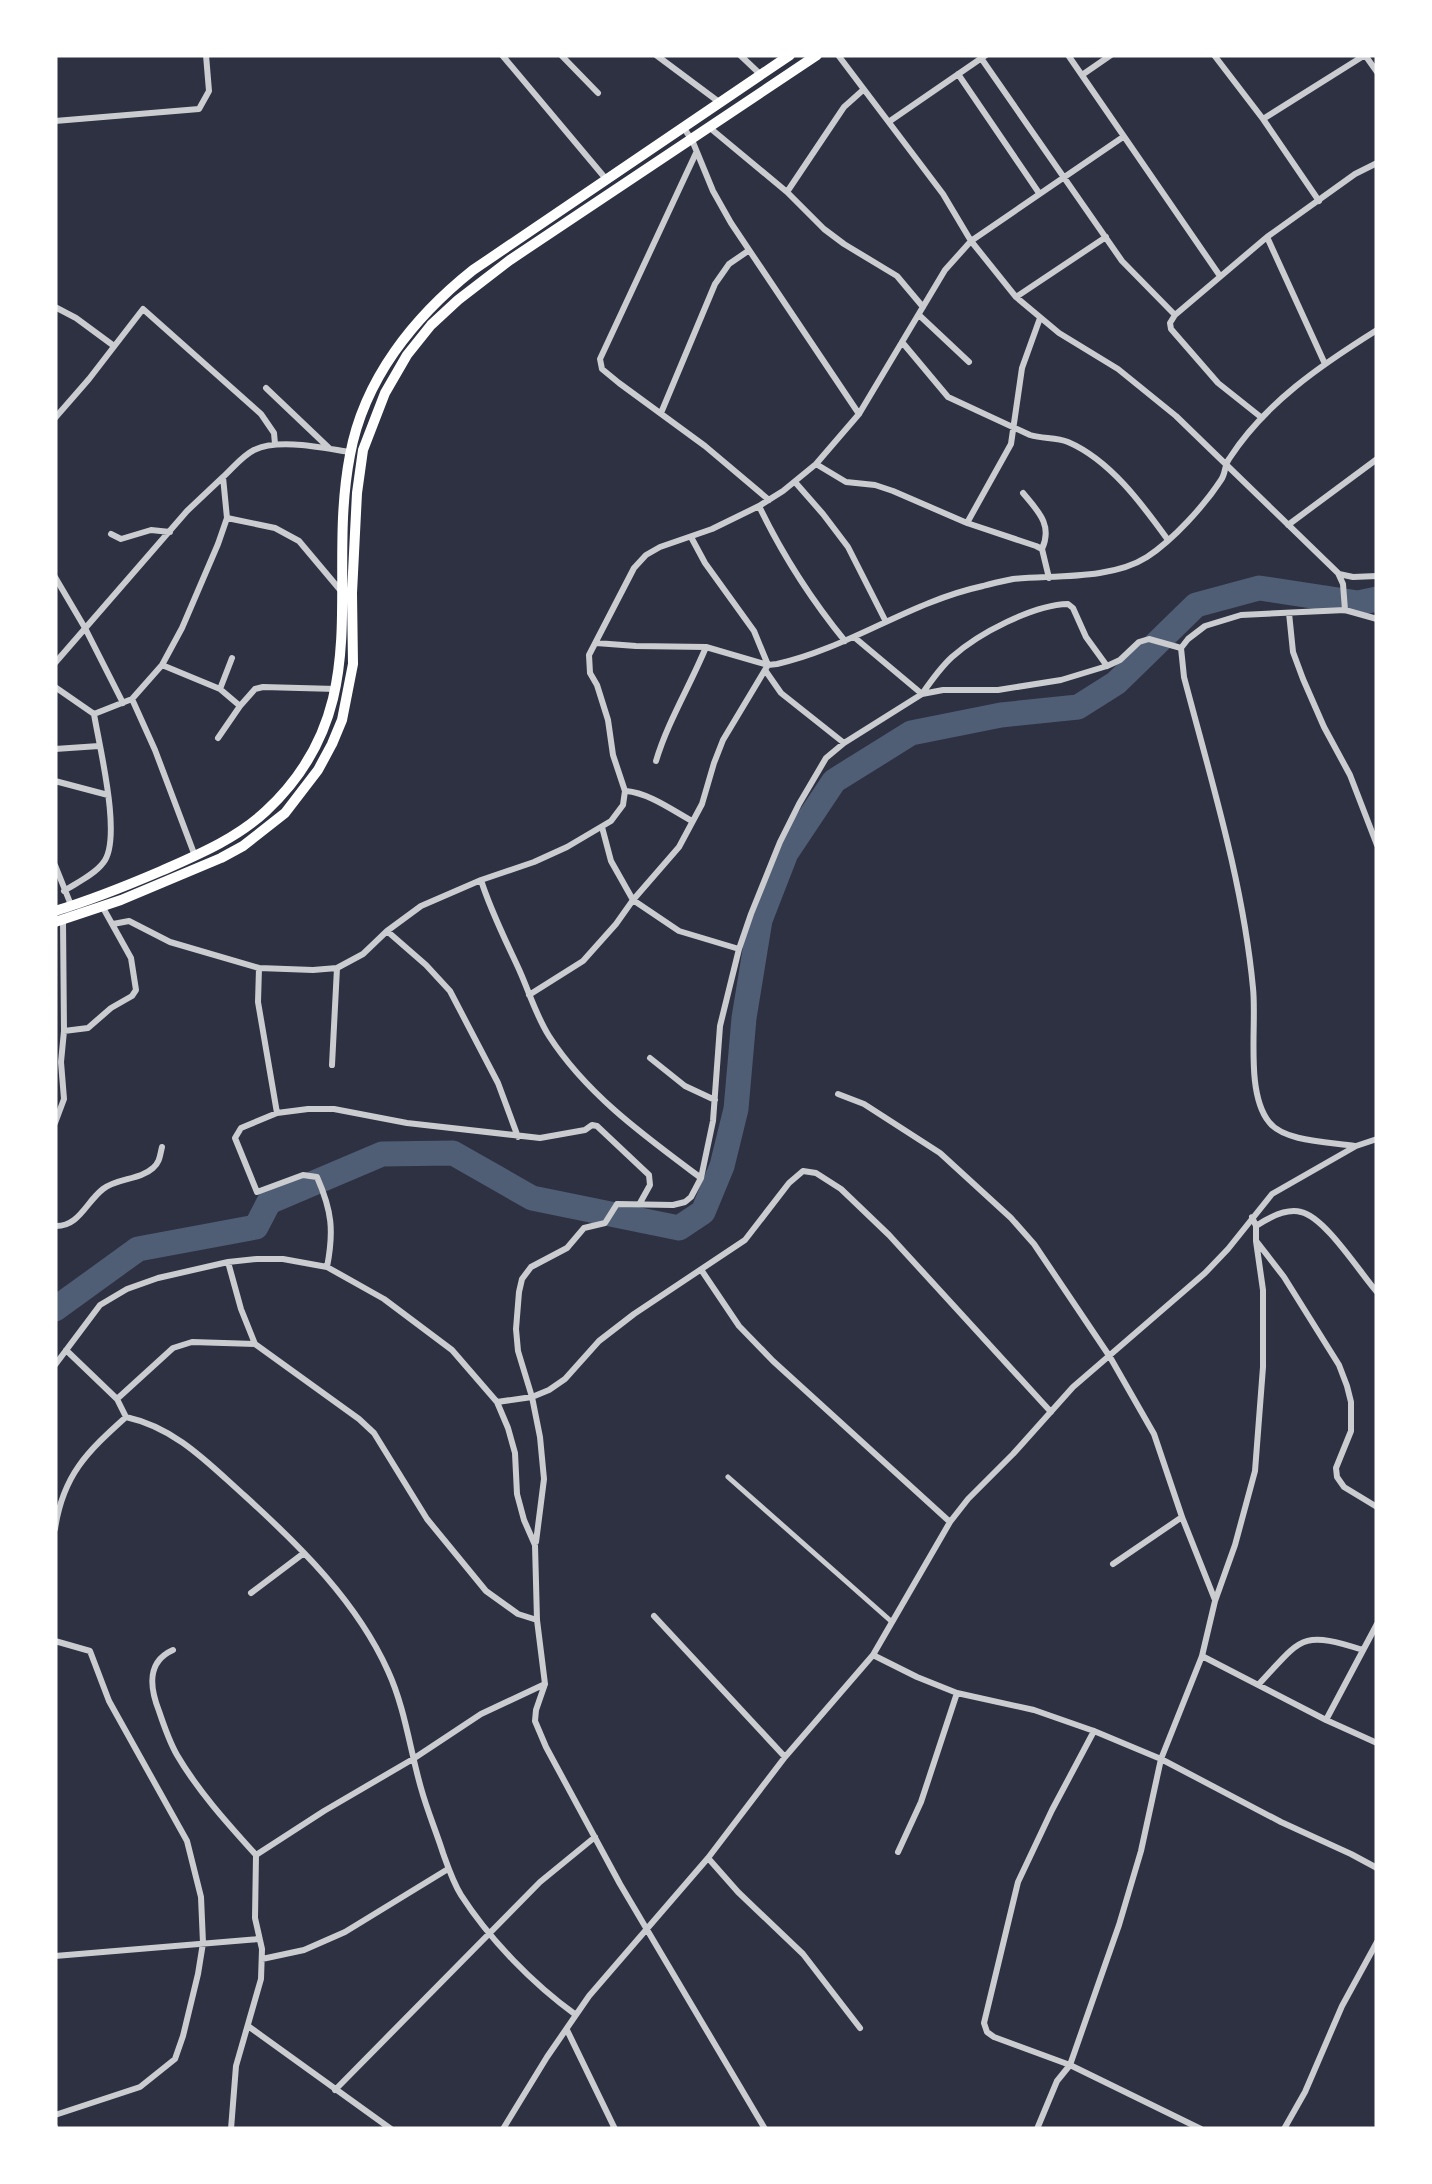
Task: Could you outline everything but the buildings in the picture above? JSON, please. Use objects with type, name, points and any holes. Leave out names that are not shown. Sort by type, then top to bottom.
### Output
[{"type":"main road","points":[[61,914],[234,835],[264,814],[315,749],[330,714],[340,662],[345,491],[350,452],[378,378],[416,321],[472,270],[790,55]]},
{"type":"main road","points":[[61,914],[102,906],[243,846],[285,814],[318,770],[342,720],[353,664],[358,474],[363,450],[385,393],[431,324],[510,260],[817,55]]},
{"type":"street","points":[[55,121],[199,109],[208,91],[206,55]]},
{"type":"street","points":[[502,55],[606,179]]},
{"type":"street","points":[[561,55],[598,93]]},
{"type":"street","points":[[656,55],[720,102]]},
{"type":"street","points":[[740,55],[761,75]]},
{"type":"street","points":[[838,55],[944,194],[971,241],[1016,298],[1058,333],[1099,356],[1141,387],[1226,463],[1338,574],[1345,607]]},
{"type":"street","points":[[1068,55],[1220,276]]},
{"type":"street","points":[[1082,75],[1110,55]]},
{"type":"street","points":[[1214,55],[1318,201]]},
{"type":"street","points":[[1263,119],[1365,55],[1377,72]]},
{"type":"street","points":[[890,121],[983,56],[1122,261],[1175,315]]},
{"type":"street","points":[[958,74],[1039,192]]},
{"type":"street","points":[[788,192],[844,107],[864,90]]},
{"type":"street","points":[[684,127],[713,192],[748,250],[859,414]]},
{"type":"street","points":[[709,127],[788,192],[834,237],[896,276],[921,311],[969,362]]},
{"type":"street","points":[[112,924],[129,922],[170,942],[260,968],[336,968],[363,954],[386,931],[421,906],[534,862],[618,814],[626,792],[613,754],[608,720],[590,673],[589,655],[634,568],[646,555],[759,506],[816,464],[859,414],[945,270],[971,241],[1123,137]]},
{"type":"street","points":[[696,153],[600,359],[602,368],[611,376],[769,500]]},
{"type":"street","points":[[1262,418],[1218,383],[1182,343],[1170,323],[1266,237],[1377,162]]},
{"type":"street","points":[[1016,298],[1106,237]]},
{"type":"street","points":[[1266,237],[1326,364]]},
{"type":"street","points":[[661,413],[715,284],[729,264],[748,250]]},
{"type":"street","points":[[55,307],[114,346]]},
{"type":"street","points":[[55,418],[142,310],[261,414],[274,433],[275,444]]},
{"type":"street","points":[[968,522],[1011,444],[1016,394],[1040,318]]},
{"type":"street","points":[[596,643],[706,647],[766,668],[845,641],[950,594],[1012,580],[1072,577],[1146,558],[1200,506],[1222,480],[1226,463],[1292,388],[1377,330]]},
{"type":"street","points":[[902,342],[948,397],[1014,428],[1058,439],[1087,453],[1124,486],[1168,540]]},
{"type":"street","points":[[266,388],[330,449]]},
{"type":"street","points":[[55,663],[187,511],[245,456],[275,444],[350,452]]},
{"type":"street","points":[[1288,525],[1377,459]]},
{"type":"street","points":[[816,464],[846,482],[893,491],[1042,549]]},
{"type":"street","points":[[94,714],[132,699],[162,665],[218,544],[226,518],[223,477]]},
{"type":"street","points":[[795,482],[848,547],[885,620]]},
{"type":"street","points":[[1023,492],[1044,519],[1047,537],[1042,549],[1048,578]]},
{"type":"street","points":[[759,506],[783,554],[845,641]]},
{"type":"street","points":[[226,518],[274,528],[298,541],[342,592]]},
{"type":"street","points":[[111,534],[120,539],[151,530],[170,532]]},
{"type":"street","points":[[691,537],[754,630],[766,668],[781,692],[844,742]]},
{"type":"street","points":[[1338,574],[1377,576]]},
{"type":"street","points":[[55,576],[123,703]]},
{"type":"street","points":[[765,2129],[647,1930],[535,1720],[545,1684],[537,1620],[536,1545],[544,1478],[532,1396],[518,1351],[516,1330],[522,1278],[538,1262],[567,1248],[584,1228],[602,1224],[620,1203],[685,1202],[701,1178],[716,1100],[720,1026],[739,949],[798,804],[826,758],[844,742],[922,694],[952,656],[1032,610],[1063,604],[1073,608],[1086,637],[1107,666]]},
{"type":"street","points":[[1356,1146],[1279,1132],[1268,1122],[1261,1106],[1254,1072],[1254,998],[1242,898],[1184,677],[1181,648],[1205,626],[1242,615],[1345,607],[1377,619]]},
{"type":"street","points":[[1288,613],[1293,652],[1303,679],[1350,775],[1377,845]]},
{"type":"street","points":[[854,637],[922,694]]},
{"type":"street","points":[[922,694],[998,690],[1061,680],[1120,660],[1139,642],[1149,639],[1181,648]]},
{"type":"street","points":[[656,761],[667,726],[706,647]]},
{"type":"street","points":[[220,689],[232,658]]},
{"type":"street","points":[[162,665],[220,689],[240,706]]},
{"type":"street","points":[[530,995],[583,961],[679,847],[702,804],[723,740],[766,668]]},
{"type":"street","points":[[55,688],[94,714],[111,822],[107,858],[101,867],[64,890]]},
{"type":"street","points":[[218,738],[256,688],[336,689]]},
{"type":"street","points":[[132,699],[194,856]]},
{"type":"street","points":[[55,749],[99,746]]},
{"type":"street","points":[[55,781],[108,795]]},
{"type":"street","points":[[626,792],[642,794],[692,821]]},
{"type":"street","points":[[602,826],[611,861],[634,900],[679,931],[739,949]]},
{"type":"street","points":[[55,864],[64,890],[64,1099],[56,1120]]},
{"type":"street","points":[[480,880],[547,1033],[587,1083],[640,1132],[701,1178]]},
{"type":"street","points":[[64,1031],[88,1028],[136,990],[130,958],[102,906]]},
{"type":"street","points":[[386,931],[450,991],[498,1083],[518,1137]]},
{"type":"street","points":[[260,968],[258,1002],[277,1112]]},
{"type":"street","points":[[332,1065],[336,968]]},
{"type":"street","points":[[650,1058],[686,1086],[716,1100]]},
{"type":"street","points":[[838,1094],[864,1104],[940,1153],[1012,1218],[1051,1267],[1154,1434],[1215,1601]]},
{"type":"street","points":[[327,1267],[332,1228],[316,1178],[302,1176],[258,1192],[235,1138],[241,1128],[277,1112],[334,1109],[407,1124],[518,1137],[557,1136],[584,1130],[592,1124],[649,1175],[650,1185],[639,1204]]},
{"type":"street","points":[[503,2129],[547,2056],[609,1972],[708,1858],[785,1757],[874,1654],[950,1522],[968,1499],[1073,1387],[1228,1250],[1254,1222],[1272,1194],[1356,1146],[1377,1139]]},
{"type":"street","points":[[55,1226],[72,1223],[106,1186],[150,1172],[158,1163],[162,1147]]},
{"type":"street","points":[[496,1402],[532,1396],[564,1379],[599,1342],[634,1314],[745,1240],[803,1170],[816,1172],[840,1189],[889,1235],[1051,1412]]},
{"type":"street","points":[[1254,1222],[1296,1210],[1306,1212],[1335,1240],[1377,1292]]},
{"type":"street","points":[[1037,2129],[1057,2081],[1070,2065],[1124,1907],[1161,1759],[1202,1656],[1255,1470],[1263,1368],[1263,1290],[1254,1222]]},
{"type":"street","points":[[1256,1241],[1284,1277],[1348,1386],[1351,1431],[1336,1468],[1337,1477],[1344,1487],[1377,1507]]},
{"type":"street","points":[[55,1365],[100,1305],[158,1278],[228,1262],[283,1259],[327,1267],[384,1298],[452,1350],[496,1402],[515,1453],[516,1494],[536,1545]]},
{"type":"street","points":[[228,1262],[255,1344],[374,1433],[427,1519],[475,1578],[504,1606],[537,1620]]},
{"type":"street","points":[[702,1271],[739,1326],[773,1361],[950,1522]]},
{"type":"street","points":[[117,1399],[174,1348],[192,1342],[255,1344]]},
{"type":"street","points":[[66,1350],[117,1399],[126,1417]]},
{"type":"street","points":[[55,1529],[59,1502],[76,1467],[126,1417]]},
{"type":"street","points":[[126,1417],[174,1435],[194,1450],[278,1525],[338,1592],[376,1645],[390,1675],[413,1759],[460,1894],[490,1933],[557,2002],[576,2015]]},
{"type":"street","points":[[728,1478],[892,1622]]},
{"type":"street","points":[[1113,1564],[1182,1517]]},
{"type":"street","points":[[251,1593],[304,1553]]},
{"type":"street","points":[[654,1616],[785,1757]]},
{"type":"street","points":[[1326,1720],[1377,1624]]},
{"type":"street","points":[[1258,1684],[1306,1640],[1317,1638],[1363,1650]]},
{"type":"street","points":[[55,1640],[90,1651],[109,1701],[187,1841],[201,1896],[202,1942],[198,1974],[174,2058],[140,2087],[55,2115]]},
{"type":"street","points":[[173,1650],[158,1662],[152,1678],[152,1692],[170,1741],[196,1783],[256,1855],[261,1979],[236,2066],[231,2129]]},
{"type":"street","points":[[874,1654],[958,1693],[1034,1710],[1161,1759],[1377,1868]]},
{"type":"street","points":[[1202,1656],[1377,1743]]},
{"type":"street","points":[[256,1855],[481,1714],[545,1684]]},
{"type":"street","points":[[898,1852],[922,1802],[958,1693]]},
{"type":"street","points":[[1094,1731],[1018,1882],[984,2022],[987,2032],[994,2037],[1070,2065],[1201,2129]]},
{"type":"street","points":[[334,2090],[540,1882],[595,1837]]},
{"type":"street","points":[[708,1858],[803,1954],[860,2028]]},
{"type":"street","points":[[262,1959],[304,1950],[345,1932],[448,1868]]},
{"type":"street","points":[[55,1956],[258,1939]]},
{"type":"street","points":[[1284,2129],[1377,1942]]},
{"type":"street","points":[[248,2026],[391,2129]]},
{"type":"street","points":[[567,2030],[615,2129]]},
{"type":"waterway","points":[[55,1309],[138,1249],[256,1227],[269,1202],[382,1154],[453,1153],[532,1198],[679,1228],[703,1212],[722,1166],[736,1109],[744,1018],[760,920],[786,853],[834,781],[911,733],[1001,715],[1078,707],[1116,683],[1196,605],[1259,588],[1358,603],[1377,599]]}]
